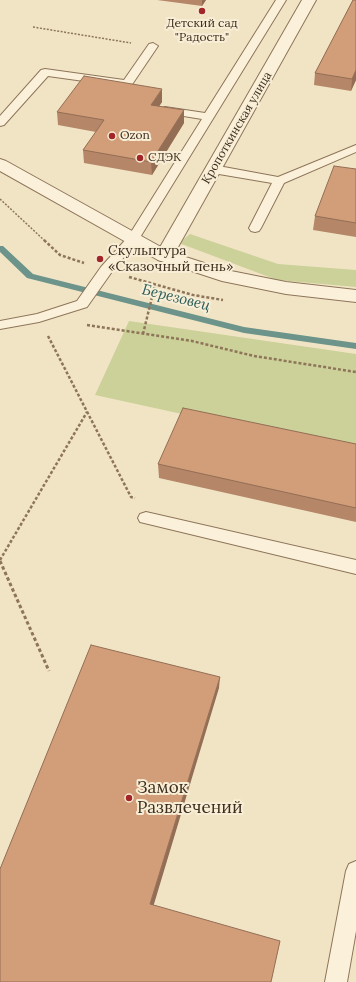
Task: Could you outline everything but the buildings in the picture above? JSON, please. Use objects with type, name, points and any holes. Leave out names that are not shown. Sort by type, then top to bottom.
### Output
[{"type":"street","name":"Кропоткинская улица","points":[[164,256],[309,0]]},
{"type":"street","points":[[0,164],[164,256],[222,275],[250,281],[286,288],[356,296]]},
{"type":"lane","points":[[0,325],[39,318],[82,304],[106,270],[133,239],[281,0]]},
{"type":"lane","points":[[0,122],[45,72],[127,84],[153,46]]},
{"type":"lane","points":[[165,110],[208,117]]},
{"type":"lane","points":[[213,169],[279,181],[356,148]]},
{"type":"lane","points":[[255,228],[279,181]]},
{"type":"lane","points":[[146,518],[356,567]]},
{"type":"lane","points":[[336,982],[356,871]]},
{"type":"path","points":[[33,27],[153,46]]},
{"type":"path","points":[[143,334],[155,285]]},
{"type":"path","points":[[39,318],[131,497],[138,499]]},
{"type":"path","points":[[84,324],[192,341],[254,356],[356,372]]},
{"type":"path","points":[[49,670],[0,561],[87,412]]},
{"type":"green space","points":[[190,234],[278,264],[356,270],[356,287],[277,280],[179,243]]},
{"type":"green space","points":[[129,321],[356,354],[356,452],[95,395]]},
{"type":"waterway","name":"Березовец","points":[[0,248],[30,276],[244,330],[356,346]]},
{"type":"place","name":"Детский сад \"Радость\"","points":[[202,11]]},
{"type":"place","name":"Ozon","points":[[112,136]]},
{"type":"place","name":"СДЭК","points":[[140,158]]},
{"type":"place","name":"Скульптура «Сказочный пень»","points":[[100,259]]},
{"type":"place","name":"Замок Развлечений","points":[[129,798]]}]
